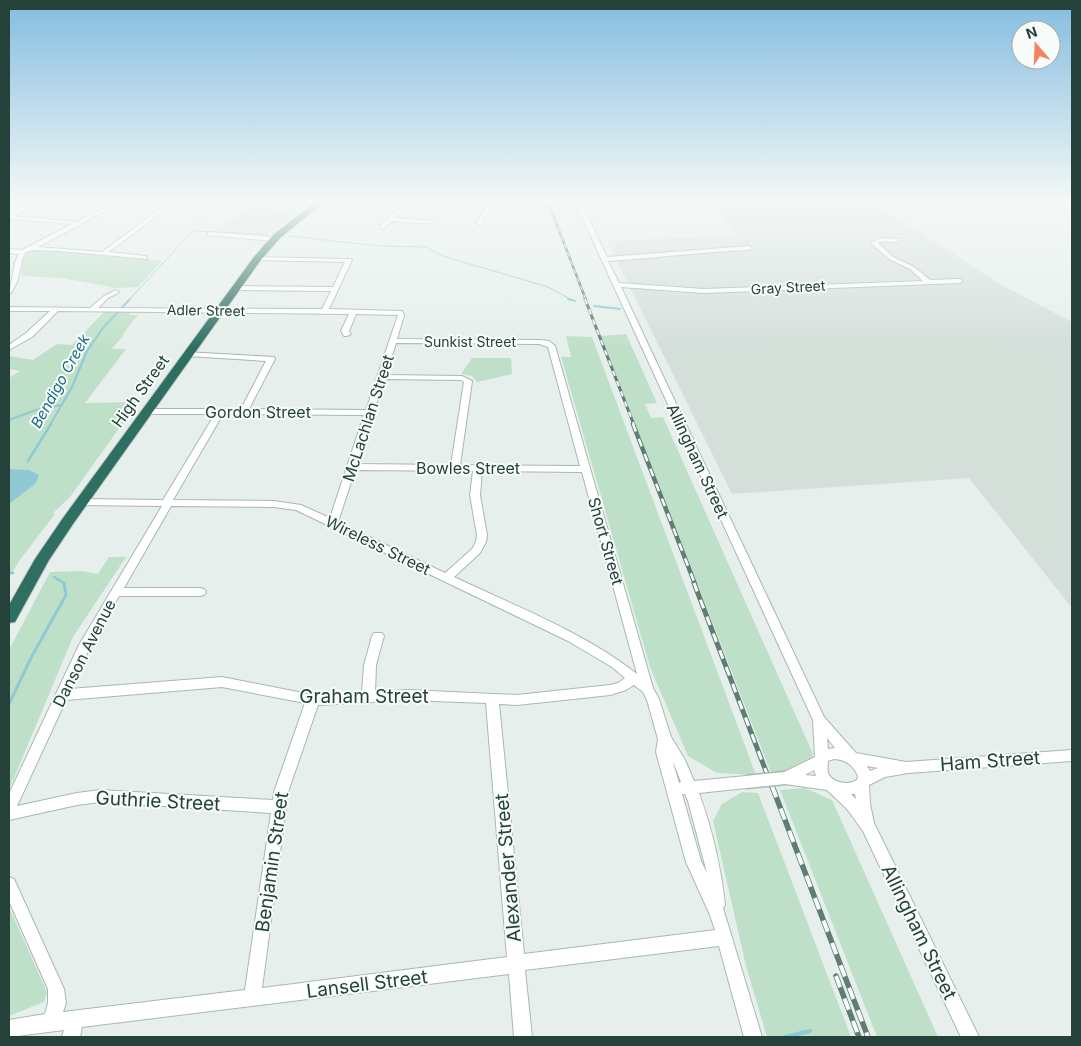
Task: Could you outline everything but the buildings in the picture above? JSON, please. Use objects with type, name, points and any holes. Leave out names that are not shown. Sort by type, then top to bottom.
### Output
[{"type":"highway","name":"High Street","points":[[9,618],[42,560],[81,502],[264,251]]},
{"type":"street","points":[[9,292],[14,282],[16,262],[25,251]]},
{"type":"street","points":[[80,251],[145,258]]},
{"type":"street","name":"Allingham Street","points":[[600,251],[819,720],[852,757]]},
{"type":"street","points":[[604,259],[673,255],[701,251]]},
{"type":"street","points":[[883,251],[894,260],[914,269],[928,282]]},
{"type":"street","points":[[257,259],[348,260],[324,311]]},
{"type":"street","name":"Gray Street","points":[[616,285],[704,291],[960,281]]},
{"type":"street","points":[[236,288],[336,289]]},
{"type":"street","points":[[92,310],[106,297],[116,292]]},
{"type":"street","name":"Adler Street","points":[[10,309],[400,312]]},
{"type":"street","points":[[9,348],[29,335],[57,309]]},
{"type":"street","points":[[347,334],[346,331],[354,311]]},
{"type":"street","name":"McLachlan Street","points":[[333,524],[393,341],[401,315],[400,312]]},
{"type":"street","name":"Sunkist Street","points":[[393,341],[546,343]]},
{"type":"street","name":"Short Street","points":[[546,343],[551,346],[647,689],[653,699],[665,739],[664,752],[694,862],[718,914],[753,1037]]},
{"type":"street","points":[[188,354],[271,359],[244,412]]},
{"type":"street","points":[[381,377],[462,378],[468,381],[455,468]]},
{"type":"street","name":"Gordon Street","points":[[147,411],[369,413]]},
{"type":"street","name":"Danson Avenue","points":[[9,808],[85,645],[220,412]]},
{"type":"street","name":"Bowles Street","points":[[351,467],[586,469]]},
{"type":"street","points":[[446,578],[476,551],[481,542],[482,535],[475,494],[478,468]]},
{"type":"street","name":"Wireless Street","points":[[81,502],[283,504],[298,507],[572,638],[616,664],[647,689]]},
{"type":"street","points":[[116,592],[200,592]]},
{"type":"street","points":[[368,697],[370,665],[378,636]]},
{"type":"street","name":"Graham Street","points":[[62,695],[222,682],[313,700],[416,695],[517,700],[610,690],[622,687],[634,678]]},
{"type":"street","name":"Benjamin Street","points":[[252,998],[278,807],[285,780],[313,700]]},
{"type":"street","name":"Alexander Street","points":[[492,700],[523,1037]]},
{"type":"street","name":"Allingham Street","points":[[819,720],[822,759]]},
{"type":"street","name":"Short Street","points":[[665,739],[675,750],[690,788],[714,871],[718,914]]},
{"type":"street","points":[[674,789],[785,778],[797,774],[832,753],[852,757],[863,768],[864,782],[853,790],[785,778]]},
{"type":"street","name":"Ham Street","points":[[864,782],[883,772],[908,767],[1072,754]]},
{"type":"street","name":"Ham Street","points":[[852,757],[908,767]]},
{"type":"street","points":[[822,759],[820,764],[822,775],[832,785]]},
{"type":"street","name":"Allingham Street","points":[[864,782],[863,804],[868,826]]},
{"type":"street","name":"Allingham Street","points":[[832,785],[852,805],[868,826],[970,1037]]},
{"type":"street","name":"Guthrie Street","points":[[9,814],[77,799],[100,796],[278,807]]},
{"type":"street","points":[[9,884],[56,989],[57,1001],[52,1022]]},
{"type":"street","name":"Lansell Street","points":[[9,1030],[52,1022],[725,938]]},
{"type":"street","points":[[71,1037],[75,1020]]},
{"type":"shaded area","points":[[612,251],[949,251],[1000,284],[1072,322],[1072,608],[969,478],[732,494]]},
{"type":"green space","points":[[31,251],[61,251],[162,261],[138,287],[117,288],[61,278],[22,276],[25,256]]},
{"type":"green space","points":[[104,312],[131,312],[129,315],[138,315],[111,349],[126,349],[85,403],[138,402],[70,497],[53,513],[55,514],[19,561],[9,578],[9,378],[20,371],[9,369],[9,356],[33,360],[57,344],[72,345]]},
{"type":"green space","points":[[626,334],[657,403],[645,404],[651,418],[663,417],[813,754],[811,760],[789,770],[771,773],[601,336]]},
{"type":"green space","points":[[566,336],[592,337],[756,775],[717,773],[688,756],[650,667],[561,357],[571,357]]},
{"type":"green space","points":[[472,358],[511,358],[512,374],[477,382],[472,376],[461,374]]},
{"type":"green space","points":[[109,557],[126,557],[73,637],[9,790],[9,650],[50,572],[80,571],[98,574]]},
{"type":"green space","points":[[805,788],[832,800],[938,1037],[877,1037],[780,790]]},
{"type":"green space","points":[[742,792],[758,793],[851,1037],[767,1037],[746,966],[713,821],[722,804]]},
{"type":"green space","points":[[9,907],[47,992],[44,1002],[9,1016]]},
{"type":"water","points":[[9,469],[29,470],[39,475],[35,484],[9,504]]},
{"type":"waterway","name":"Bendigo Creek","points":[[129,300],[174,251]]},
{"type":"waterway","points":[[433,251],[443,256],[548,287],[572,300]]},
{"type":"waterway","name":"Bendigo Creek","points":[[50,425],[72,387],[87,351],[103,328],[130,299]]},
{"type":"waterway","points":[[568,299],[575,301]]},
{"type":"waterway","points":[[594,306],[620,309]]},
{"type":"waterway","points":[[9,420],[36,410],[60,405]]},
{"type":"waterway","name":"Bendigo Creek","points":[[28,461],[51,424]]},
{"type":"waterway","points":[[54,577],[64,583]]},
{"type":"waterway","points":[[9,704],[32,656],[66,595],[64,583]]},
{"type":"waterway","points":[[785,1037],[810,1031]]},
{"type":"railway","points":[[567,251],[586,300]]},
{"type":"railway","points":[[585,299],[634,425]]},
{"type":"railway","points":[[633,424],[695,584]]},
{"type":"railway","points":[[694,583],[772,787]]},
{"type":"railway","points":[[772,786],[868,1037]]},
{"type":"railway","points":[[836,976],[859,1037]]}]
